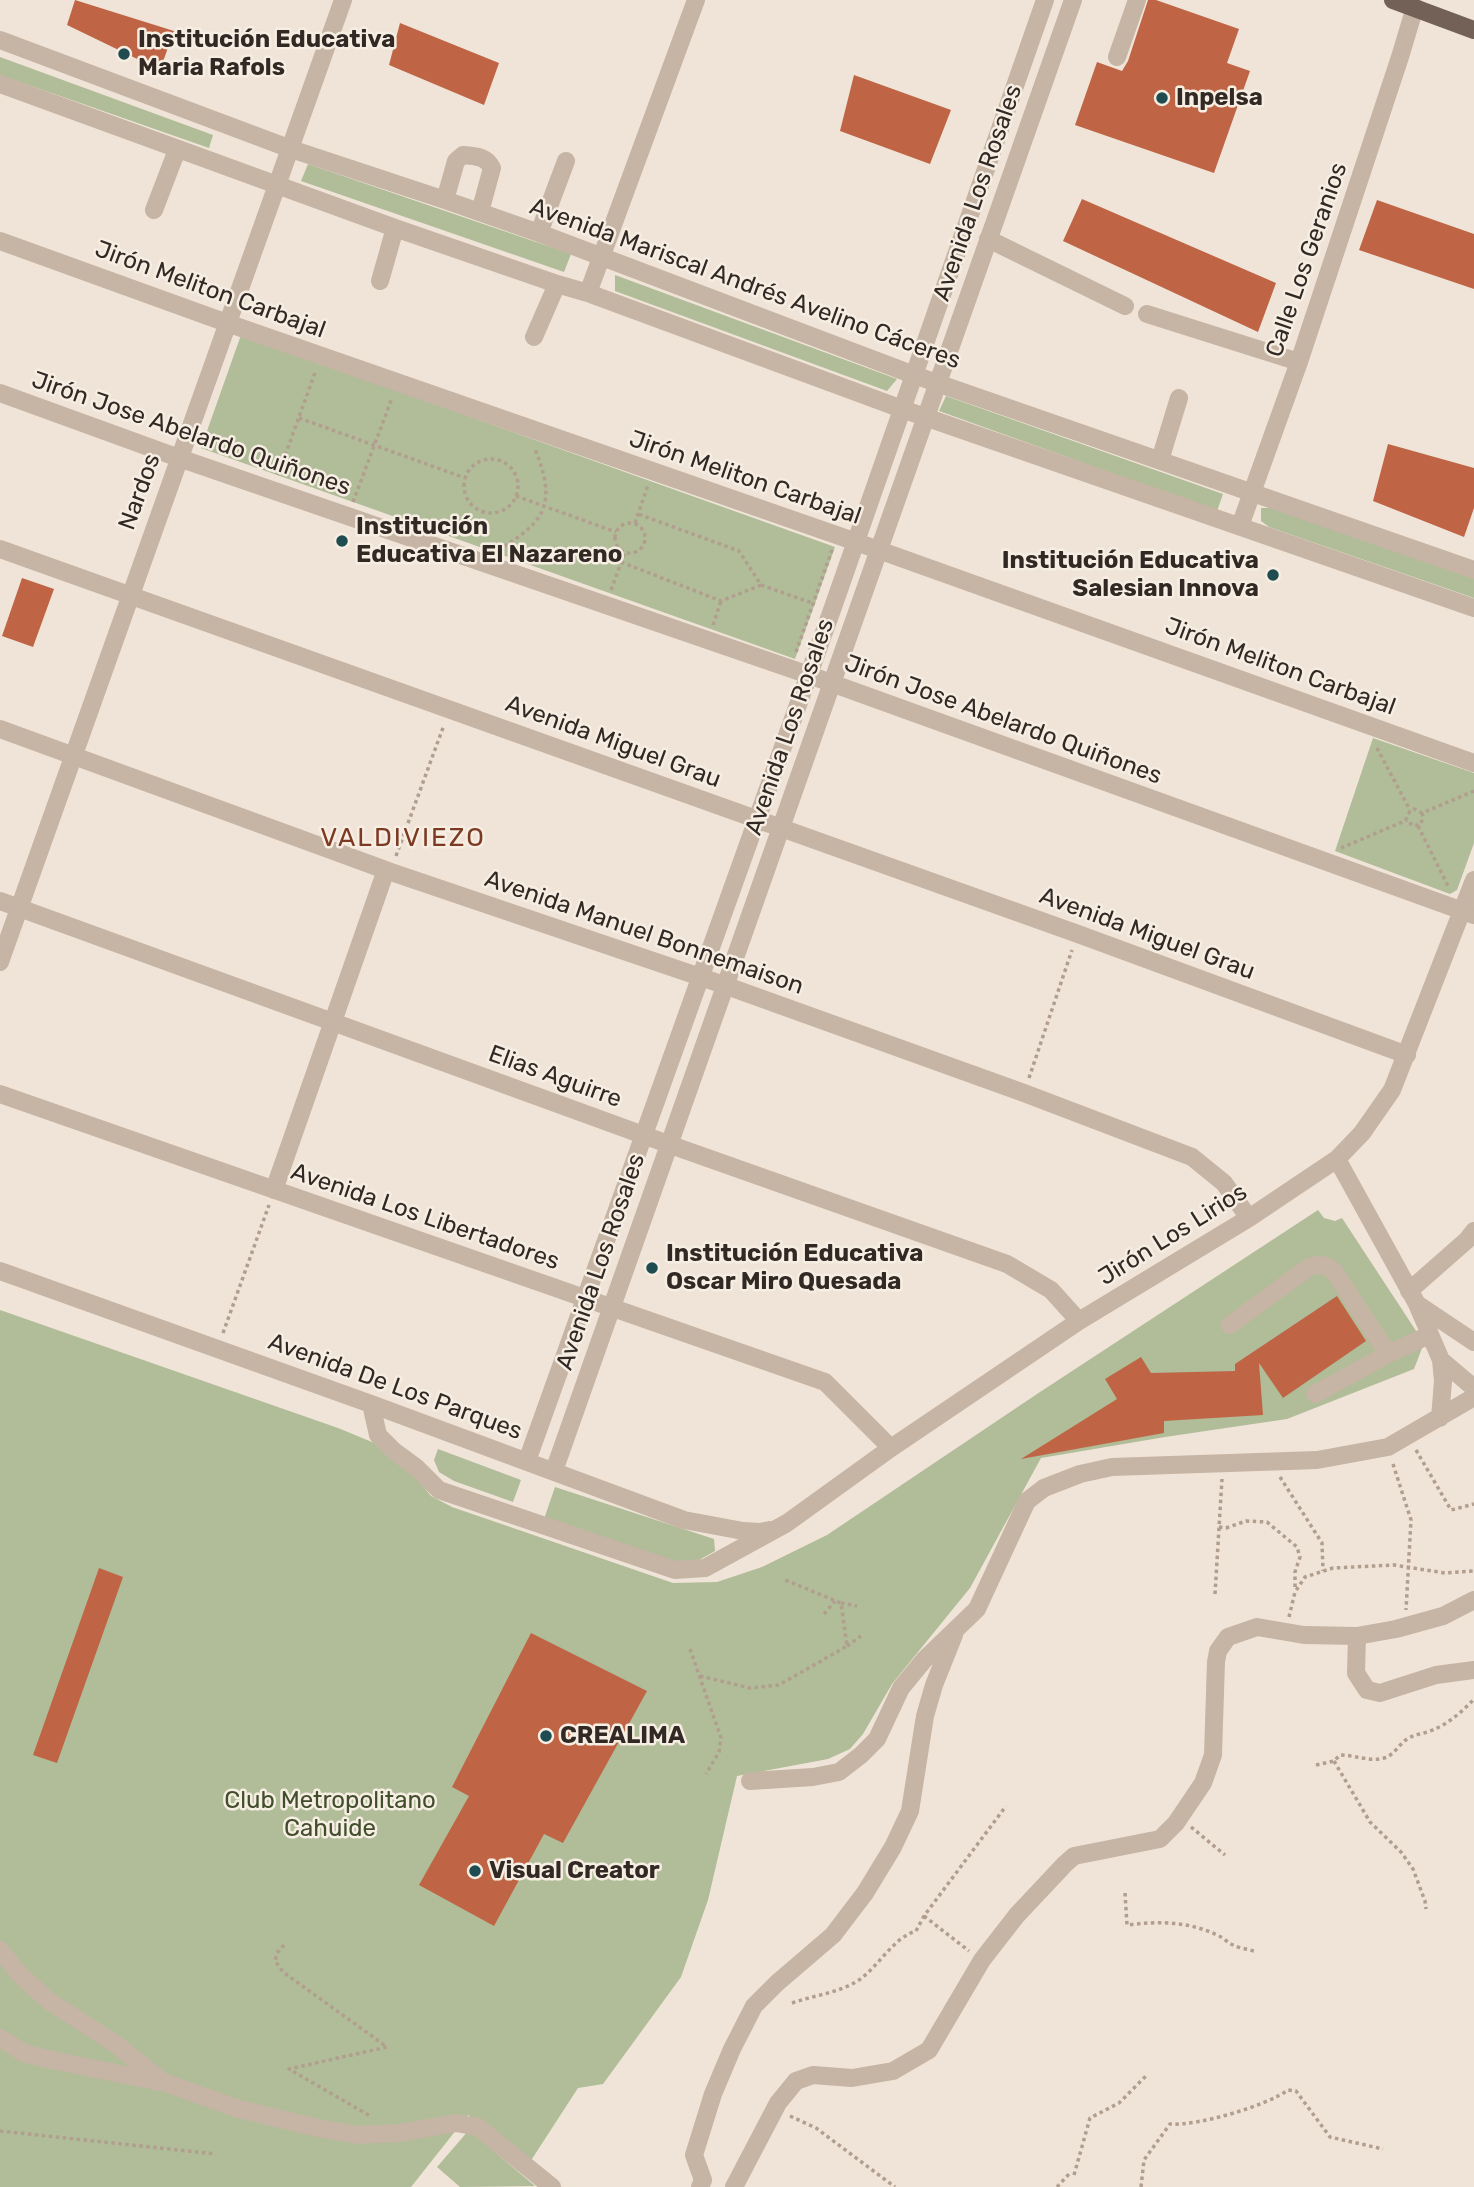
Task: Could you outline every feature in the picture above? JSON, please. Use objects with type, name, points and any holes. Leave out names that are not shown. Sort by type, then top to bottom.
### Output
[{"type":"main road","points":[[1393,0],[1474,30]]},
{"type":"street","name":"Nardos","points":[[0,962],[343,0]]},
{"type":"street","points":[[587,293],[696,0]]},
{"type":"street","name":"Avenida Los Rosales","points":[[527,1461],[809,675],[1045,0]]},
{"type":"street","name":"Avenida Los Rosales","points":[[554,1471],[1073,0]]},
{"type":"street","points":[[1117,57],[1137,0]]},
{"type":"street","name":"Calle Los Geranios","points":[[1240,526],[1299,362],[1415,7]]},
{"type":"street","name":"Avenida Mariscal Andrés Avelino Cáceres","points":[[0,40],[291,149],[538,233],[914,375],[1474,570]]},
{"type":"street","points":[[0,84],[277,186],[587,293],[902,409],[1474,608]]},
{"type":"street","points":[[153,210],[177,150]]},
{"type":"street","points":[[445,200],[456,161],[463,155],[478,156],[489,162],[492,168],[480,212]]},
{"type":"street","points":[[538,233],[566,161]]},
{"type":"street","points":[[380,281],[395,228]]},
{"type":"street","points":[[988,239],[1125,306]]},
{"type":"street","name":"Jirón Meliton Carbajal","points":[[0,241],[1474,763]]},
{"type":"street","points":[[534,337],[557,284]]},
{"type":"street","points":[[1147,314],[1299,362]]},
{"type":"street","name":"Jirón Jose Abelardo Quiñones","points":[[0,393],[809,675],[1464,911]]},
{"type":"street","points":[[1160,460],[1180,398]]},
{"type":"street","name":"Avenida Miguel Grau","points":[[0,549],[1077,934],[1407,1055]]},
{"type":"street","name":"Avenida Manuel Bonnemaison","points":[[0,729],[388,871],[724,985],[1024,1093],[1192,1157],[1224,1183],[1249,1219]]},
{"type":"street","points":[[274,1189],[388,871]]},
{"type":"street","name":"Jirón Los Lirios","points":[[371,1404],[379,1435],[439,1490],[675,1570],[705,1568],[801,1515],[891,1448],[1079,1321],[1249,1219],[1337,1159],[1362,1133],[1392,1090],[1474,880]]},
{"type":"street","name":"Elias Aguirre","points":[[0,901],[645,1136],[1007,1264],[1051,1290],[1079,1321]]},
{"type":"street","name":"Avenida Los Libertadores","points":[[0,1094],[825,1382],[891,1448]]},
{"type":"street","points":[[1337,1159],[1413,1297],[1441,1360],[1443,1381],[1440,1418]]},
{"type":"street","points":[[1413,1297],[1474,1231]]},
{"type":"street","points":[[1230,1325],[1309,1267],[1326,1265],[1334,1271],[1388,1354]]},
{"type":"street","name":"Avenida De Los Parques","points":[[0,1271],[218,1348],[684,1520],[743,1531],[775,1529]]},
{"type":"street","points":[[1413,1297],[1474,1342]]},
{"type":"street","points":[[1315,1394],[1429,1335]]},
{"type":"street","points":[[1441,1360],[1474,1388]]},
{"type":"street","points":[[750,1781],[813,1777],[839,1772],[861,1755],[877,1739],[901,1688],[924,1660],[976,1609],[1027,1501],[1044,1488],[1080,1474],[1112,1466],[1317,1460],[1388,1447],[1474,1397]]},
{"type":"street","points":[[955,1632],[925,1716],[911,1811],[872,1881],[833,1935],[754,2006],[713,2094],[694,2155],[701,2183],[735,2185],[778,2103],[796,2081],[813,2074],[852,2078],[893,2071],[929,2050],[982,1960],[1017,1915],[1074,1856],[1160,1839],[1203,1783],[1213,1755],[1216,1662],[1228,1637],[1257,1627],[1304,1635],[1357,1636],[1443,1616],[1474,1600]]},
{"type":"street","points":[[1357,1636],[1356,1674],[1367,1690],[1380,1693],[1436,1675],[1474,1670]]},
{"type":"street","points":[[0,1950],[21,1976],[49,2001],[117,2045],[163,2082]]},
{"type":"street","points":[[0,2038],[24,2053],[163,2082],[239,2109],[318,2128],[358,2135],[399,2133],[456,2123],[478,2127],[552,2187]]},
{"type":"path","points":[[273,490],[321,356]]},
{"type":"path","points":[[348,516],[398,383]]},
{"type":"path","points":[[299,418],[465,478]]},
{"type":"path","points":[[509,556],[496,551],[521,537],[535,524],[544,506],[547,488],[544,470],[533,442],[545,447]]},
{"type":"path","points":[[497,460],[512,470],[518,487],[516,496],[505,510],[496,513],[479,511],[466,499],[463,490],[465,478],[472,466],[479,461],[497,460]]},
{"type":"path","points":[[635,523],[653,472]]},
{"type":"path","points":[[516,496],[616,532]]},
{"type":"path","points":[[638,514],[739,551],[761,585],[832,610]]},
{"type":"path","points":[[635,523],[644,530],[644,545],[636,552],[625,552],[615,542],[616,532],[622,524],[635,523]]},
{"type":"path","points":[[794,657],[832,549]]},
{"type":"path","points":[[606,605],[625,552]]},
{"type":"path","points":[[621,562],[722,601],[761,585]]},
{"type":"path","points":[[707,640],[722,601]]},
{"type":"path","points":[[388,871],[449,710]]},
{"type":"path","points":[[1372,726],[1373,740],[1410,811]]},
{"type":"path","points":[[1422,813],[1474,791]]},
{"type":"path","points":[[1418,826],[1413,826],[1407,820],[1407,814],[1415,809],[1422,813]]},
{"type":"path","points":[[1418,826],[1423,820],[1422,813]]},
{"type":"path","points":[[1319,859],[1407,820]]},
{"type":"path","points":[[1418,826],[1464,911]]},
{"type":"path","points":[[1024,1093],[1077,934]]},
{"type":"path","points":[[218,1348],[274,1189]]},
{"type":"path","points":[[1408,1436],[1451,1510],[1474,1504]]},
{"type":"path","points":[[1388,1447],[1411,1520],[1405,1626]]},
{"type":"path","points":[[1270,1461],[1322,1543],[1323,1571]]},
{"type":"path","points":[[1214,1594],[1223,1482],[1220,1463]]},
{"type":"path","points":[[1219,1527],[1226,1528],[1246,1521],[1267,1522],[1297,1547],[1300,1557],[1285,1632]]},
{"type":"path","points":[[1295,1592],[1305,1577],[1333,1568],[1394,1565],[1445,1573],[1474,1571]]},
{"type":"path","points":[[785,1580],[835,1601],[857,1606]]},
{"type":"path","points":[[824,1614],[835,1601]]},
{"type":"path","points":[[841,1603],[847,1646]]},
{"type":"path","points":[[700,1676],[750,1688],[779,1685],[861,1636]]},
{"type":"path","points":[[690,1649],[721,1738],[719,1752],[706,1774]]},
{"type":"path","points":[[1316,1765],[1334,1761],[1340,1755],[1369,1759],[1393,1755],[1411,1736],[1442,1726],[1474,1699]]},
{"type":"path","points":[[1334,1761],[1370,1822],[1401,1852],[1413,1869],[1426,1909]]},
{"type":"path","points":[[792,2003],[832,1993],[859,1980],[878,1965],[906,1933],[916,1931],[924,1916],[1006,1806]]},
{"type":"path","points":[[1179,1817],[1225,1855]]},
{"type":"path","points":[[1125,1893],[1127,1925],[1170,1922],[1201,1929],[1233,1945],[1254,1951]]},
{"type":"path","points":[[924,1916],[982,1960]]},
{"type":"path","points":[[284,1945],[276,1953],[275,1961],[283,1972],[387,2047],[289,2068],[399,2133]]},
{"type":"path","points":[[1057,2187],[1078,2166],[1090,2118],[1119,2103],[1146,2076]]},
{"type":"path","points":[[1141,2187],[1144,2160],[1170,2124],[1200,2122],[1276,2098],[1287,2090],[1296,2091],[1330,2137],[1383,2149]]},
{"type":"path","points":[[778,2103],[790,2117],[816,2128],[895,2187]]},
{"type":"path","points":[[0,2131],[216,2154]]},
{"type":"green space","points":[[0,57],[213,135],[209,148],[0,75]]},
{"type":"green space","points":[[308,164],[571,254],[564,272],[301,181]]},
{"type":"green space","points":[[615,275],[897,379],[887,391],[615,291]]},
{"type":"green space","points":[[241,335],[835,547],[795,659],[201,448]]},
{"type":"green space","points":[[946,396],[1223,494],[1217,511],[939,411]]},
{"type":"green space","points":[[1261,508],[1273,508],[1474,577],[1474,598],[1269,527],[1261,521]]},
{"type":"green space","points":[[1373,738],[1474,773],[1474,843],[1457,890],[1450,894],[1335,851]]},
{"type":"green space","name":"Club Metropolitano Cahuide","points":[[1318,1210],[1324,1218],[1335,1221],[1342,1218],[1424,1343],[1414,1369],[1287,1419],[1041,1458],[970,1588],[892,1684],[863,1734],[850,1749],[828,1759],[737,1776],[708,1900],[681,1977],[603,2084],[578,2088],[530,2162],[468,2115],[411,2187],[0,2187],[0,1310],[338,1428],[384,1447],[408,1468],[431,1496],[452,1507],[673,1583],[717,1582],[762,1567],[827,1535]]},
{"type":"green space","points":[[438,1449],[521,1480],[513,1502],[454,1481],[439,1472],[434,1460]]},
{"type":"green space","points":[[555,1487],[714,1539],[715,1551],[699,1560],[676,1562],[544,1519]]},
{"type":"green space","points":[[469,2130],[535,2186],[460,2187],[437,2167]]},
{"type":"building","points":[[75,0],[174,31],[160,70],[67,25]]},
{"type":"building","name":"Inpelsa","points":[[1148,0],[1156,0],[1239,29],[1227,63],[1250,71],[1214,173],[1075,125],[1097,62],[1122,71],[1128,61]]},
{"type":"building","points":[[400,23],[499,63],[484,105],[389,65]]},
{"type":"building","points":[[854,75],[951,110],[930,164],[840,131]]},
{"type":"building","points":[[1082,199],[1276,283],[1258,332],[1063,241]]},
{"type":"building","points":[[1377,200],[1474,234],[1474,289],[1359,250]]},
{"type":"building","points":[[1388,444],[1474,468],[1474,508],[1464,537],[1373,501]]},
{"type":"building","points":[[22,578],[54,589],[33,647],[2,636]]},
{"type":"building","points":[[1337,1296],[1366,1341],[1283,1398],[1259,1363],[1263,1415],[1164,1421],[1164,1433],[1021,1459],[1117,1399],[1105,1379],[1141,1357],[1151,1373],[1235,1371],[1235,1364]]},
{"type":"building","points":[[99,1568],[123,1577],[57,1763],[33,1755]]},
{"type":"building","points":[[531,1633],[647,1691],[563,1843],[544,1834],[494,1926],[419,1885],[469,1796],[452,1787]]},
{"type":"place","name":"Institución Educativa Maria Rafols","points":[[124,54]]},
{"type":"place","name":"Inpelsa","points":[[1162,98]]},
{"type":"place","name":"Institución Educativa El Nazareno","points":[[342,541]]},
{"type":"place","name":"Institución Educativa Salesian Innova","points":[[1273,575]]},
{"type":"place","name":"Institución Educativa Oscar Miro Quesada","points":[[652,1268]]},
{"type":"place","name":"CREALIMA","points":[[546,1736]]},
{"type":"place","name":"Visual Creator","points":[[475,1871]]},
{"type":"district","name":"VALDIVIEZO","points":[[403,838]]}]
